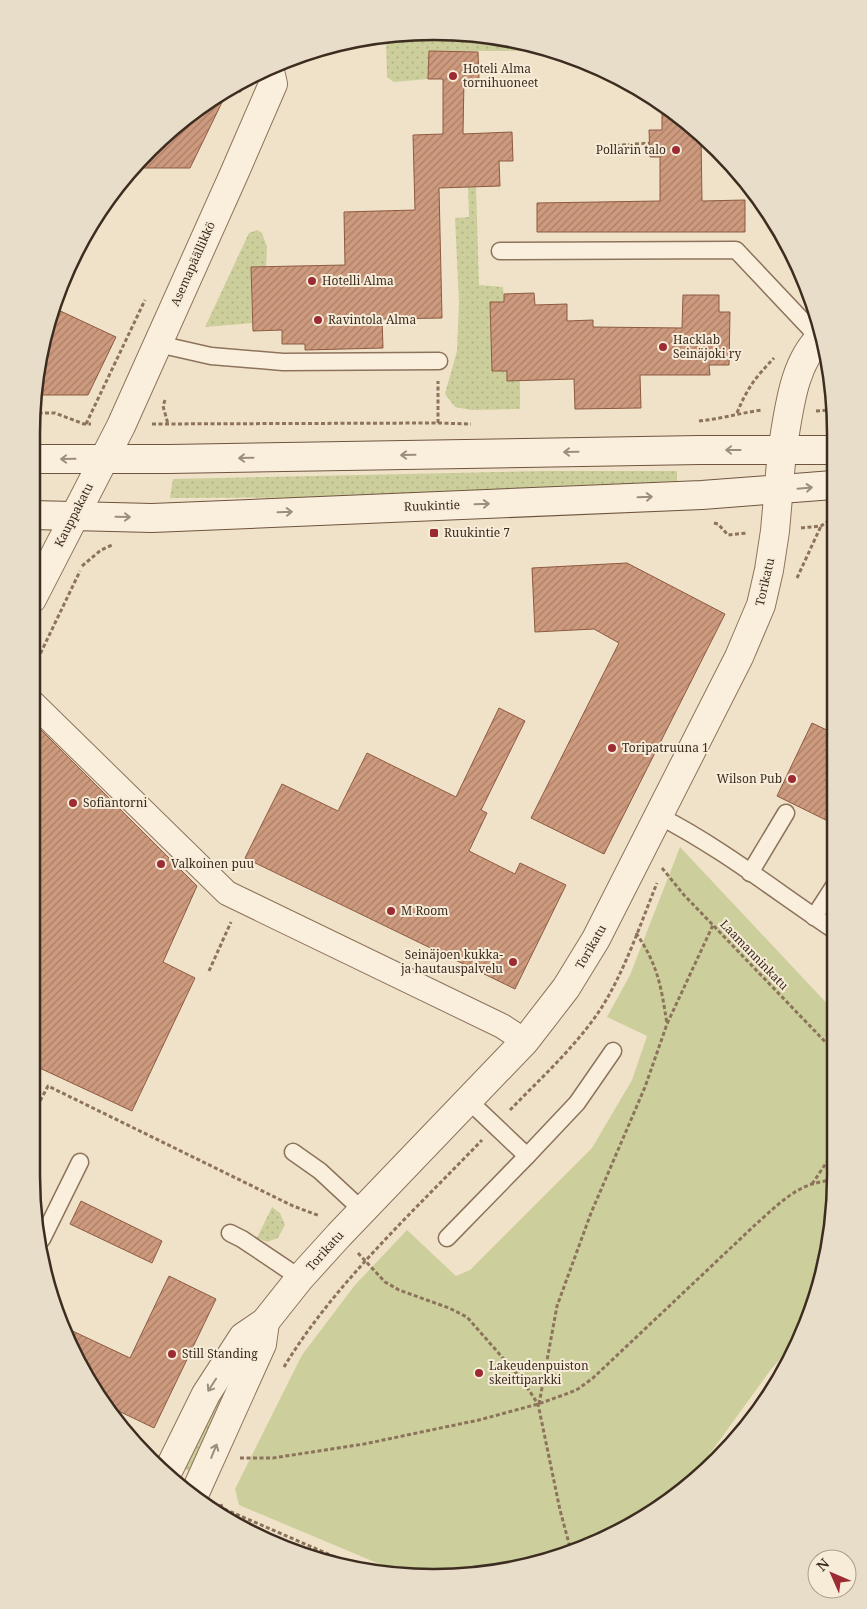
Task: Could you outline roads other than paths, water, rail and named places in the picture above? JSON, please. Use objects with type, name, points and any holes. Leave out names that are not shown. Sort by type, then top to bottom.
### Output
[{"type":"street","name":"Asemapäällikkö","points":[[104,458],[121,426],[273,84],[271,75]]},
{"type":"street","name":"Torikatu","points":[[170,1467],[206,1394],[243,1337],[265,1322],[300,1278],[362,1210],[525,1042],[566,988],[596,939],[740,657],[761,604],[773,546],[782,450],[790,411],[800,367],[816,343]]},
{"type":"street","points":[[40,459],[169,459],[700,450],[827,450]]},
{"type":"street","name":"Kauppakatu","points":[[40,583],[104,458]]},
{"type":"street","name":"Ruukintie","points":[[40,515],[152,518],[827,486]]},
{"type":"street","points":[[40,710],[227,893],[502,1026],[525,1042]]},
{"type":"street","name":"Torikatu","points":[[207,1497],[262,1344],[265,1322]]},
{"type":"lane","points":[[500,251],[736,250],[813,330]]},
{"type":"lane","points":[[158,344],[211,356],[283,362],[439,360]]},
{"type":"lane","points":[[750,873],[786,813]]},
{"type":"lane","points":[[659,816],[679,826],[827,925]]},
{"type":"lane","points":[[814,917],[827,897]]},
{"type":"lane","points":[[447,1238],[577,1103],[613,1051]]},
{"type":"lane","points":[[469,1101],[527,1156]]},
{"type":"lane","points":[[294,1152],[320,1171],[362,1210]]},
{"type":"lane","points":[[45,1235],[80,1162]]},
{"type":"lane","points":[[230,1233],[300,1278]]},
{"type":"place","name":"Hoteli Alma tornihuoneet","points":[[453,76]]},
{"type":"place","name":"Pollarin talo","points":[[676,150]]},
{"type":"place","name":"Hotelli Alma","points":[[312,281]]},
{"type":"place","name":"Ravintola Alma","points":[[318,320]]},
{"type":"place","name":"Hacklab Seinäjoki ry","points":[[663,347]]},
{"type":"place","name":"Ruukintie 7","points":[[434,533]]},
{"type":"place","name":"Toripatruuna 1","points":[[612,748]]},
{"type":"place","name":"Wilson Pub","points":[[792,779]]},
{"type":"place","name":"Sofiantorni","points":[[73,803]]},
{"type":"place","name":"Valkoinen puu","points":[[161,864]]},
{"type":"place","name":"M Room","points":[[391,911]]},
{"type":"place","name":"Seinäjoen kukka- ja hautauspalvelu","points":[[513,962]]},
{"type":"place","name":"Still Standing","points":[[172,1354]]},
{"type":"place","name":"Lakeudenpuiston skeittiparkki","points":[[479,1373]]}]
